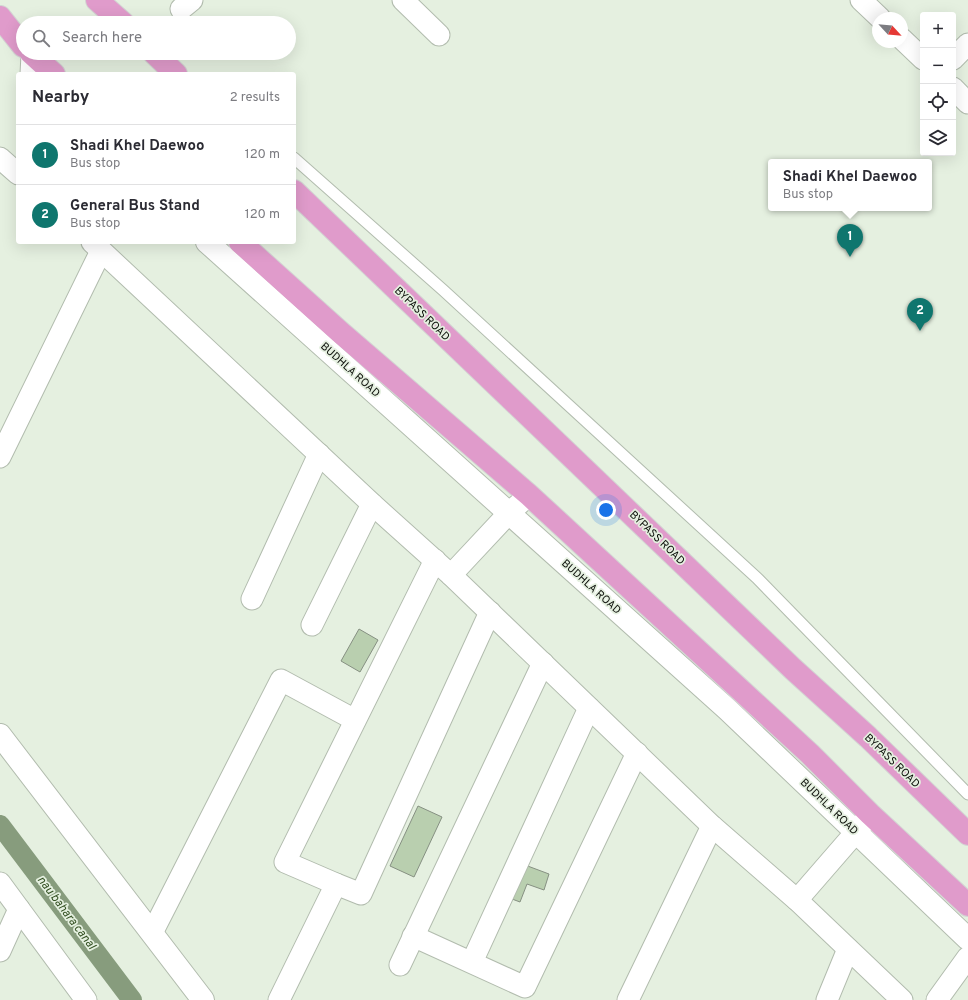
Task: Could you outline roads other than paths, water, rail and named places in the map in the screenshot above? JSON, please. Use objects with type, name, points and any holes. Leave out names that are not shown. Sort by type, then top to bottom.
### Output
[{"type":"main road","points":[[97,0],[115,16]]},
{"type":"main road","points":[[0,17],[16,39]]},
{"type":"main road","points":[[33,60],[51,72]]},
{"type":"main road","points":[[161,60],[174,72]]},
{"type":"main road","name":"BYPASS ROAD","points":[[296,193],[788,663],[967,827]]},
{"type":"main road","points":[[242,244],[340,332],[529,495],[810,754],[870,814],[968,905]]},
{"type":"street","points":[[403,0],[439,35]]},
{"type":"street","points":[[861,0],[874,12]]},
{"type":"street","points":[[956,55],[968,44]]},
{"type":"street","points":[[908,45],[920,56]]},
{"type":"street","points":[[956,91],[968,103]]},
{"type":"street","points":[[0,158],[16,172]]},
{"type":"street","name":"BUDHLA ROAD","points":[[209,244],[727,709],[968,939]]},
{"type":"street","points":[[0,457],[96,247],[372,504],[435,560],[712,826],[797,900],[902,1000]]},
{"type":"street","points":[[252,599],[319,454]]},
{"type":"street","points":[[451,575],[509,513],[529,495]]},
{"type":"street","points":[[312,626],[372,504]]},
{"type":"street","points":[[435,560],[285,862],[361,894],[490,612]]},
{"type":"street","points":[[400,965],[543,663]]},
{"type":"street","points":[[152,933],[281,680],[355,720]]},
{"type":"street","points":[[472,962],[589,708]]},
{"type":"street","points":[[0,735],[203,1000]]},
{"type":"street","points":[[413,936],[525,987],[637,753]]},
{"type":"street","points":[[797,900],[870,814]]},
{"type":"street","points":[[628,1000],[712,826]]},
{"type":"street","points":[[0,883],[86,1000]]},
{"type":"street","points":[[279,1000],[336,884]]},
{"type":"street","points":[[0,951],[19,909]]},
{"type":"street","points":[[827,1000],[848,949]]},
{"type":"street","points":[[937,1000],[968,957]]},
{"type":"lane","points":[[296,160],[448,295],[757,578],[968,794]]},
{"type":"waterway","name":"nau bahara canal","points":[[0,825],[132,1000]]},
{"type":"place","name":"Shadi Khel Daewoo","points":[[850,257]]},
{"type":"place","name":"General Bus Stand","points":[[920,331]]}]
